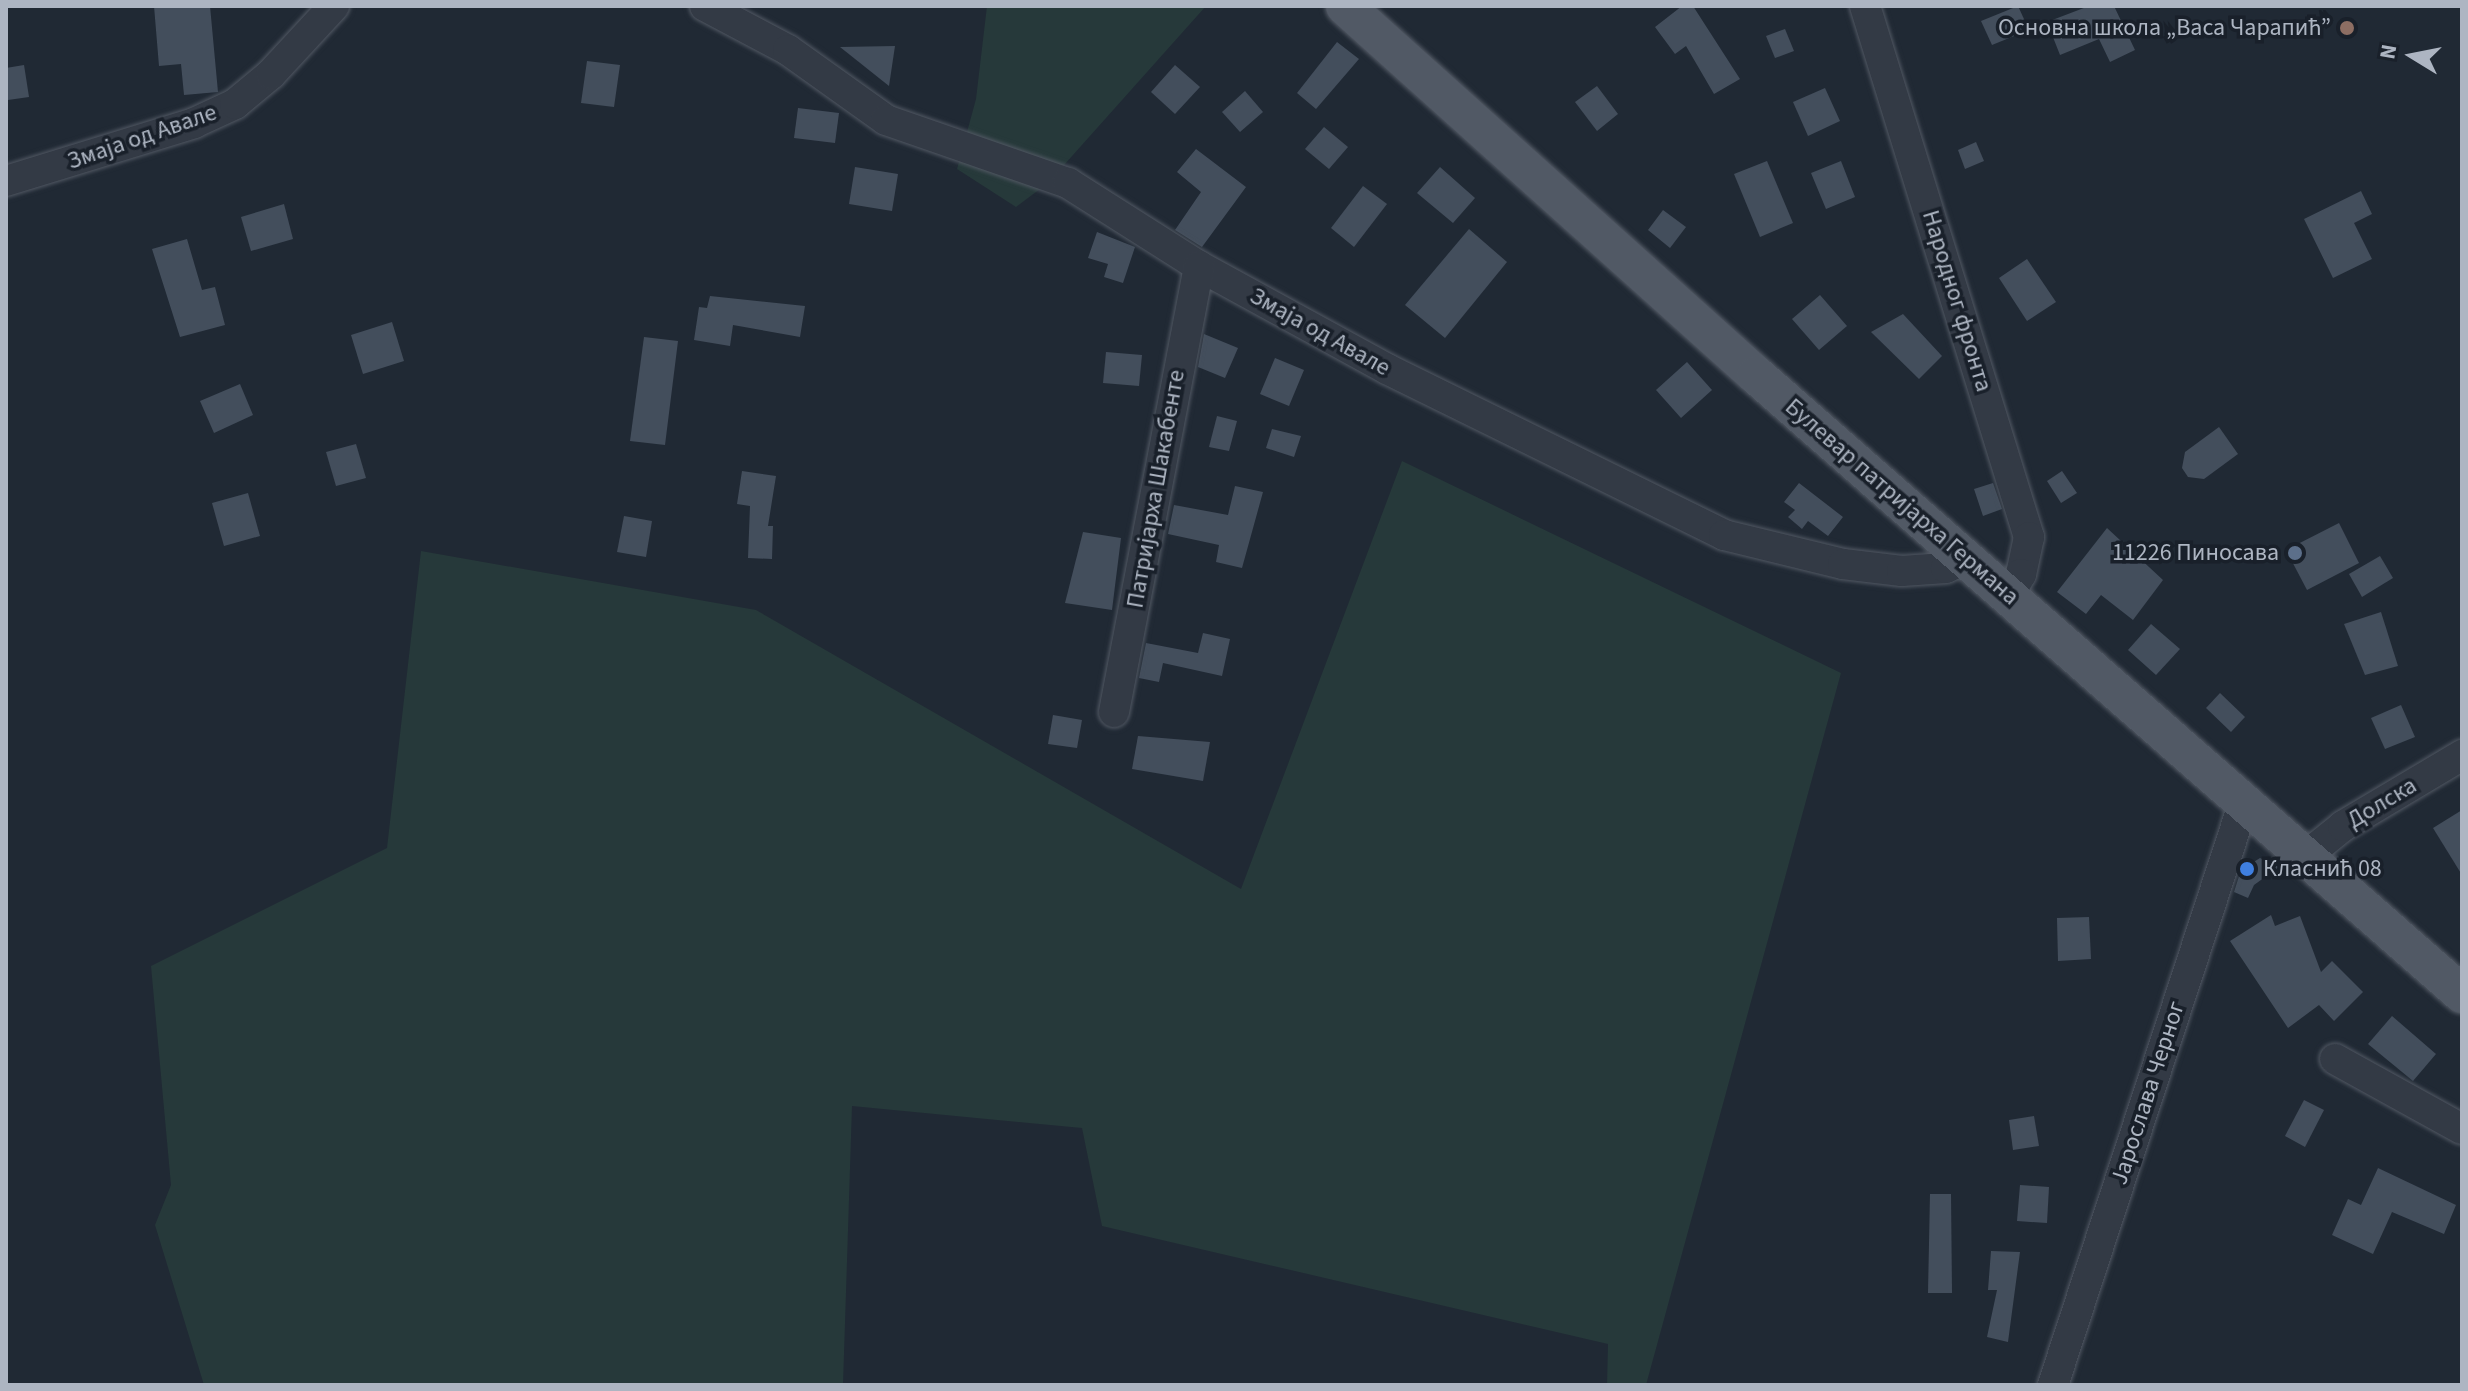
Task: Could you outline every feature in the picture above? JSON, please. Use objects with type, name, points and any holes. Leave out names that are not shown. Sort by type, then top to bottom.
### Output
[{"type":"main road","name":"Булевар патријарха Германа","points":[[1345,6],[2462,994]]},
{"type":"street","name":"Змаја од Авале","points":[[6,181],[133,144],[235,104],[271,74],[334,6]]},
{"type":"street","name":"Змаја од Авале","points":[[705,6],[788,50],[886,120],[1068,183],[1199,266],[1387,369],[1724,535],[1843,564],[1902,571],[1946,568],[1967,558]]},
{"type":"street","name":"Народног фронта","points":[[1865,6],[2029,537],[2021,574],[2009,595]]},
{"type":"street","name":"Патријарха Шакабенте","points":[[1114,712],[1199,266]]},
{"type":"street","name":"Долска","points":[[2306,856],[2343,826],[2462,755]]},
{"type":"street","name":"Јарослава Черног","points":[[2053,1385],[2244,802]]},
{"type":"street","points":[[2335,1059],[2462,1129]]},
{"type":"shaded area","points":[[987,6],[1206,6],[1048,183],[1016,207],[957,169],[976,99]]},
{"type":"shaded area","points":[[1402,461],[1841,673],[1646,1385],[1607,1385],[1608,1344],[1102,1226],[1082,1128],[852,1106],[843,1385],[204,1385],[155,1225],[171,1185],[151,966],[387,848],[421,551],[756,610],[1241,889]]},
{"type":"building","points":[[154,6],[210,6],[218,92],[184,95],[181,64],[159,66]]},
{"type":"building","points":[[1682,6],[1693,6],[1740,79],[1714,94],[1686,46],[1675,54],[1655,27]]},
{"type":"building","points":[[2018,6],[2029,30],[1992,45],[1981,21]]},
{"type":"building","points":[[2089,6],[2114,6],[2135,50],[2110,62],[2099,39],[2060,55],[2047,22]]},
{"type":"building","points":[[1785,29],[1794,51],[1775,58],[1766,36]]},
{"type":"building","points":[[1337,42],[1359,59],[1316,109],[1297,93]]},
{"type":"building","points":[[895,46],[889,86],[840,47]]},
{"type":"building","points":[[587,61],[620,65],[614,107],[581,103]]},
{"type":"building","points":[[24,65],[29,97],[8,100],[6,68]]},
{"type":"building","points":[[1175,65],[1200,87],[1175,114],[1151,92]]},
{"type":"building","points":[[1597,86],[1618,114],[1597,131],[1575,102]]},
{"type":"building","points":[[1825,88],[1840,121],[1808,136],[1793,102]]},
{"type":"building","points":[[1245,91],[1263,112],[1240,132],[1222,112]]},
{"type":"building","points":[[798,108],[839,113],[835,143],[794,138]]},
{"type":"building","points":[[1324,127],[1348,147],[1329,169],[1305,149]]},
{"type":"building","points":[[1976,142],[1984,161],[1965,169],[1958,150]]},
{"type":"building","points":[[1196,149],[1246,187],[1202,247],[1175,230],[1201,192],[1177,172]]},
{"type":"building","points":[[1767,161],[1793,223],[1760,237],[1734,174]]},
{"type":"building","points":[[1841,161],[1855,197],[1826,209],[1811,173]]},
{"type":"building","points":[[855,167],[898,174],[892,211],[849,204]]},
{"type":"building","points":[[1440,167],[1475,198],[1453,223],[1417,193]]},
{"type":"building","points":[[1363,186],[1387,204],[1354,247],[1331,228]]},
{"type":"building","points":[[2361,191],[2372,214],[2354,223],[2372,259],[2333,278],[2304,219]]},
{"type":"building","points":[[284,204],[293,239],[251,251],[241,217]]},
{"type":"building","points":[[1663,210],[1686,227],[1670,248],[1648,230]]},
{"type":"building","points":[[1469,229],[1507,262],[1445,338],[1405,305]]},
{"type":"building","points":[[1097,232],[1135,247],[1123,283],[1104,277],[1108,264],[1088,258]]},
{"type":"building","points":[[187,239],[202,290],[215,287],[225,325],[180,337],[152,249]]},
{"type":"building","points":[[2027,259],[2056,302],[2027,321],[1999,278]]},
{"type":"building","points":[[1820,295],[1847,326],[1819,350],[1792,319]]},
{"type":"building","points":[[710,296],[805,306],[800,337],[733,325],[730,346],[694,340],[699,307],[707,308]]},
{"type":"building","points":[[1903,314],[1942,356],[1919,379],[1871,332]]},
{"type":"building","points":[[392,322],[404,361],[363,374],[351,335]]},
{"type":"building","points":[[1204,334],[1238,348],[1225,378],[1198,367]]},
{"type":"building","points":[[644,337],[678,341],[665,445],[630,441]]},
{"type":"building","points":[[1106,352],[1142,355],[1139,386],[1103,383]]},
{"type":"building","points":[[1275,358],[1304,370],[1289,406],[1260,394]]},
{"type":"building","points":[[1687,362],[1712,390],[1681,418],[1656,390]]},
{"type":"building","points":[[240,384],[253,415],[214,433],[200,401]]},
{"type":"building","points":[[1217,416],[1237,421],[1229,451],[1209,447]]},
{"type":"building","points":[[2219,427],[2238,454],[2204,479],[2188,477],[2182,468],[2185,452]]},
{"type":"building","points":[[1272,429],[1301,436],[1294,457],[1266,448]]},
{"type":"building","points":[[356,444],[366,478],[336,486],[326,452]]},
{"type":"building","points":[[742,471],[776,476],[768,526],[773,526],[772,559],[748,558],[750,506],[737,504]]},
{"type":"building","points":[[2062,471],[2077,493],[2061,503],[2047,481]]},
{"type":"building","points":[[1799,483],[1843,517],[1828,536],[1808,521],[1802,529],[1788,517],[1795,510],[1784,502]]},
{"type":"building","points":[[1993,483],[2002,509],[1983,516],[1974,489]]},
{"type":"building","points":[[1235,486],[1263,492],[1242,568],[1216,562],[1219,545],[1168,534],[1174,505],[1228,515]]},
{"type":"building","points":[[248,493],[260,536],[224,546],[212,503]]},
{"type":"building","points":[[624,516],[652,521],[646,557],[617,552]]},
{"type":"building","points":[[2339,523],[2359,563],[2307,590],[2286,550]]},
{"type":"building","points":[[2107,528],[2163,580],[2133,620],[2101,595],[2086,614],[2057,592]]},
{"type":"building","points":[[1083,532],[1121,538],[1112,610],[1065,603]]},
{"type":"building","points":[[2380,556],[2393,578],[2362,597],[2349,574]]},
{"type":"building","points":[[2381,612],[2398,666],[2365,675],[2344,624]]},
{"type":"building","points":[[2151,624],[2180,649],[2156,675],[2128,650]]},
{"type":"building","points":[[1203,633],[1230,639],[1222,676],[1163,663],[1159,682],[1139,678],[1146,643],[1198,653]]},
{"type":"building","points":[[2220,693],[2245,717],[2231,732],[2206,708]]},
{"type":"building","points":[[2401,705],[2415,737],[2385,749],[2371,718]]},
{"type":"building","points":[[1053,715],[1082,720],[1077,748],[1048,744]]},
{"type":"building","points":[[1138,736],[1210,742],[1203,781],[1132,769]]},
{"type":"building","points":[[2462,810],[2462,875],[2433,828]]},
{"type":"building","points":[[2260,858],[2279,867],[2254,885],[2248,898],[2234,892],[2241,870]]},
{"type":"building","points":[[2271,915],[2275,926],[2300,916],[2321,972],[2332,961],[2363,992],[2334,1021],[2319,1005],[2288,1028],[2230,941]]},
{"type":"building","points":[[2089,917],[2091,959],[2058,961],[2057,918]]},
{"type":"building","points":[[2392,1016],[2436,1054],[2413,1081],[2368,1044]]},
{"type":"building","points":[[2304,1100],[2324,1110],[2305,1147],[2285,1136]]},
{"type":"building","points":[[2034,1116],[2039,1146],[2013,1150],[2009,1120]]},
{"type":"building","points":[[2378,1168],[2456,1205],[2444,1234],[2392,1212],[2373,1254],[2332,1235],[2348,1199],[2361,1205]]},
{"type":"building","points":[[2020,1185],[2049,1187],[2047,1223],[2017,1221]]},
{"type":"building","points":[[1930,1194],[1951,1194],[1952,1293],[1928,1293]]},
{"type":"building","points":[[1991,1251],[2020,1252],[2008,1342],[1987,1337],[1997,1290],[1988,1290]]},
{"type":"place","name":"Основна школа „Васа Чарапић”","points":[[2347,28]]},
{"type":"place","name":"11226 Пиносава","points":[[2295,553]]},
{"type":"place","name":"Класнић 08","points":[[2247,869]]}]
